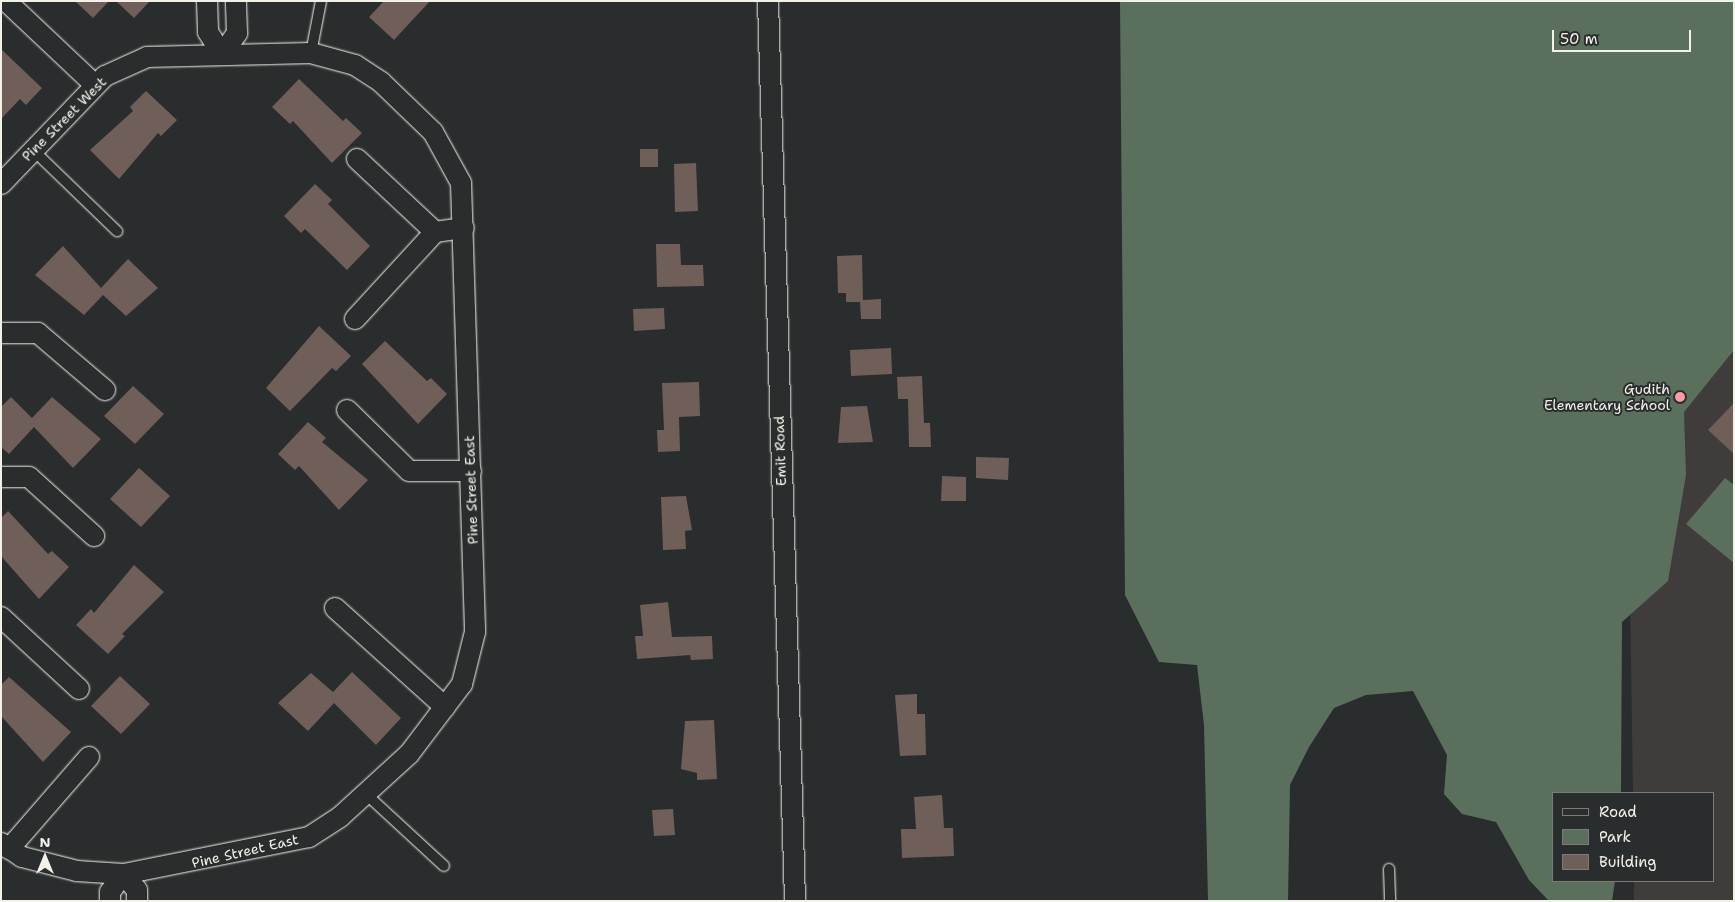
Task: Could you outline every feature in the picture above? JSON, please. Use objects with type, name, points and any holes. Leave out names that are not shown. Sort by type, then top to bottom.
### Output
[{"type":"street","points":[[6,1],[95,85]]},
{"type":"street","points":[[207,1],[208,32],[222,54],[237,33],[236,1]]},
{"type":"street","name":"Emit Road","points":[[768,1],[795,901]]},
{"type":"street","name":"Pine Street East","points":[[123,874],[290,843],[328,826],[410,754],[462,684],[475,645],[464,228],[461,184],[434,132],[368,73],[336,57],[310,53],[222,54]]},
{"type":"street","name":"Pine Street West","points":[[1,184],[95,85],[125,64],[147,57],[222,54]]},
{"type":"street","points":[[357,159],[435,232]]},
{"type":"street","points":[[354,319],[435,232],[464,228]]},
{"type":"street","points":[[1,333],[38,333],[105,390]]},
{"type":"street","points":[[347,410],[408,471],[471,471]]},
{"type":"street","points":[[1,477],[29,477],[94,536]]},
{"type":"street","points":[[335,608],[445,707]]},
{"type":"street","points":[[1,617],[79,689]]},
{"type":"street","points":[[89,757],[5,846],[22,858],[78,871],[123,874],[136,890],[137,901]]},
{"type":"street","points":[[110,901],[110,892],[123,874]]},
{"type":"lane","points":[[310,53],[321,1]]},
{"type":"lane","points":[[33,150],[117,230]]},
{"type":"lane","points":[[366,794],[444,866]]},
{"type":"lane","points":[[1389,869],[1390,901]]},
{"type":"shaded area","name":"Gudith Elementary School","points":[[1621,1],[1734,1],[1734,901],[1634,901],[1634,882],[1715,882],[1715,792],[1633,792]]},
{"type":"green space","points":[[1120,1],[1734,1],[1734,350],[1684,412],[1686,475],[1668,581],[1622,622],[1621,792],[1552,792],[1552,882],[1615,882],[1612,901],[1549,901],[1529,880],[1496,822],[1462,814],[1444,794],[1447,755],[1413,691],[1366,695],[1334,708],[1309,747],[1290,785],[1288,901],[1208,901],[1204,725],[1197,665],[1159,662],[1125,595]]},
{"type":"green space","points":[[1725,478],[1734,485],[1734,563],[1686,524]]},
{"type":"building","points":[[75,1],[109,1],[93,18]]},
{"type":"building","points":[[116,1],[150,1],[134,18]]},
{"type":"building","points":[[384,1],[430,1],[394,40],[369,17]]},
{"type":"building","points":[[1,49],[42,88],[26,105],[20,99],[1,119]]},
{"type":"building","points":[[299,79],[343,121],[346,118],[362,133],[332,163],[293,121],[290,124],[272,107]]},
{"type":"building","points":[[146,91],[177,120],[161,136],[158,133],[119,179],[90,150],[133,111],[130,107]]},
{"type":"building","points":[[640,149],[658,149],[658,167],[640,167]]},
{"type":"building","points":[[696,163],[698,211],[675,212],[674,164]]},
{"type":"building","points":[[315,184],[332,200],[328,204],[370,246],[347,270],[305,229],[301,233],[284,216]]},
{"type":"building","points":[[656,244],[680,244],[681,265],[703,265],[704,286],[657,287]]},
{"type":"building","points":[[63,246],[101,288],[128,259],[158,288],[126,316],[103,295],[84,315],[35,275]]},
{"type":"building","points":[[862,255],[863,300],[881,299],[881,319],[861,319],[860,302],[846,302],[846,293],[838,293],[837,256]]},
{"type":"building","points":[[664,308],[665,329],[634,331],[633,309]]},
{"type":"building","points":[[319,326],[351,356],[336,371],[332,368],[290,411],[266,388]]},
{"type":"building","points":[[385,341],[427,381],[431,378],[447,394],[418,424],[362,364]]},
{"type":"building","points":[[891,348],[892,374],[851,376],[850,350]]},
{"type":"building","points":[[922,376],[924,423],[930,423],[931,447],[909,447],[908,399],[898,399],[897,377]]},
{"type":"building","points":[[699,382],[700,416],[679,417],[680,451],[658,452],[657,430],[664,430],[662,383]]},
{"type":"building","points":[[133,386],[164,414],[135,444],[104,416]]},
{"type":"building","points":[[11,397],[32,418],[52,397],[101,439],[73,468],[34,427],[9,454],[1,447],[1,407]]},
{"type":"building","points":[[1734,403],[1734,454],[1708,430]]},
{"type":"building","points":[[867,406],[873,442],[838,443],[841,407]]},
{"type":"building","points":[[308,422],[326,438],[322,442],[368,480],[339,510],[299,466],[295,470],[278,454]]},
{"type":"building","points":[[976,457],[1009,458],[1008,480],[976,478]]},
{"type":"building","points":[[139,468],[170,496],[141,527],[110,499]]},
{"type":"building","points":[[942,476],[966,477],[966,501],[941,501]]},
{"type":"building","points":[[686,496],[692,530],[685,531],[686,549],[663,550],[661,497]]},
{"type":"building","points":[[8,511],[48,554],[52,551],[69,567],[39,599],[1,556],[1,518]]},
{"type":"building","points":[[134,565],[164,592],[122,634],[125,636],[108,654],[76,625],[91,609],[94,613]]},
{"type":"building","points":[[668,602],[672,637],[712,636],[713,659],[691,660],[690,655],[637,659],[635,636],[643,636],[640,605]]},
{"type":"building","points":[[352,672],[401,718],[376,745],[334,703],[308,731],[278,703],[311,673],[333,692]]},
{"type":"building","points":[[120,676],[150,704],[121,734],[91,706]]},
{"type":"building","points":[[9,677],[71,732],[43,762],[1,716],[1,685]]},
{"type":"building","points":[[917,694],[917,714],[925,714],[926,755],[900,756],[895,695]]},
{"type":"building","points":[[714,720],[717,779],[697,780],[697,773],[681,769],[685,721]]},
{"type":"building","points":[[942,795],[944,828],[953,828],[954,856],[902,858],[901,829],[916,829],[914,797]]},
{"type":"building","points":[[673,809],[675,835],[654,836],[652,810]]},
{"type":"place","name":"Gudith Elementary School","points":[[1680,397]]}]
